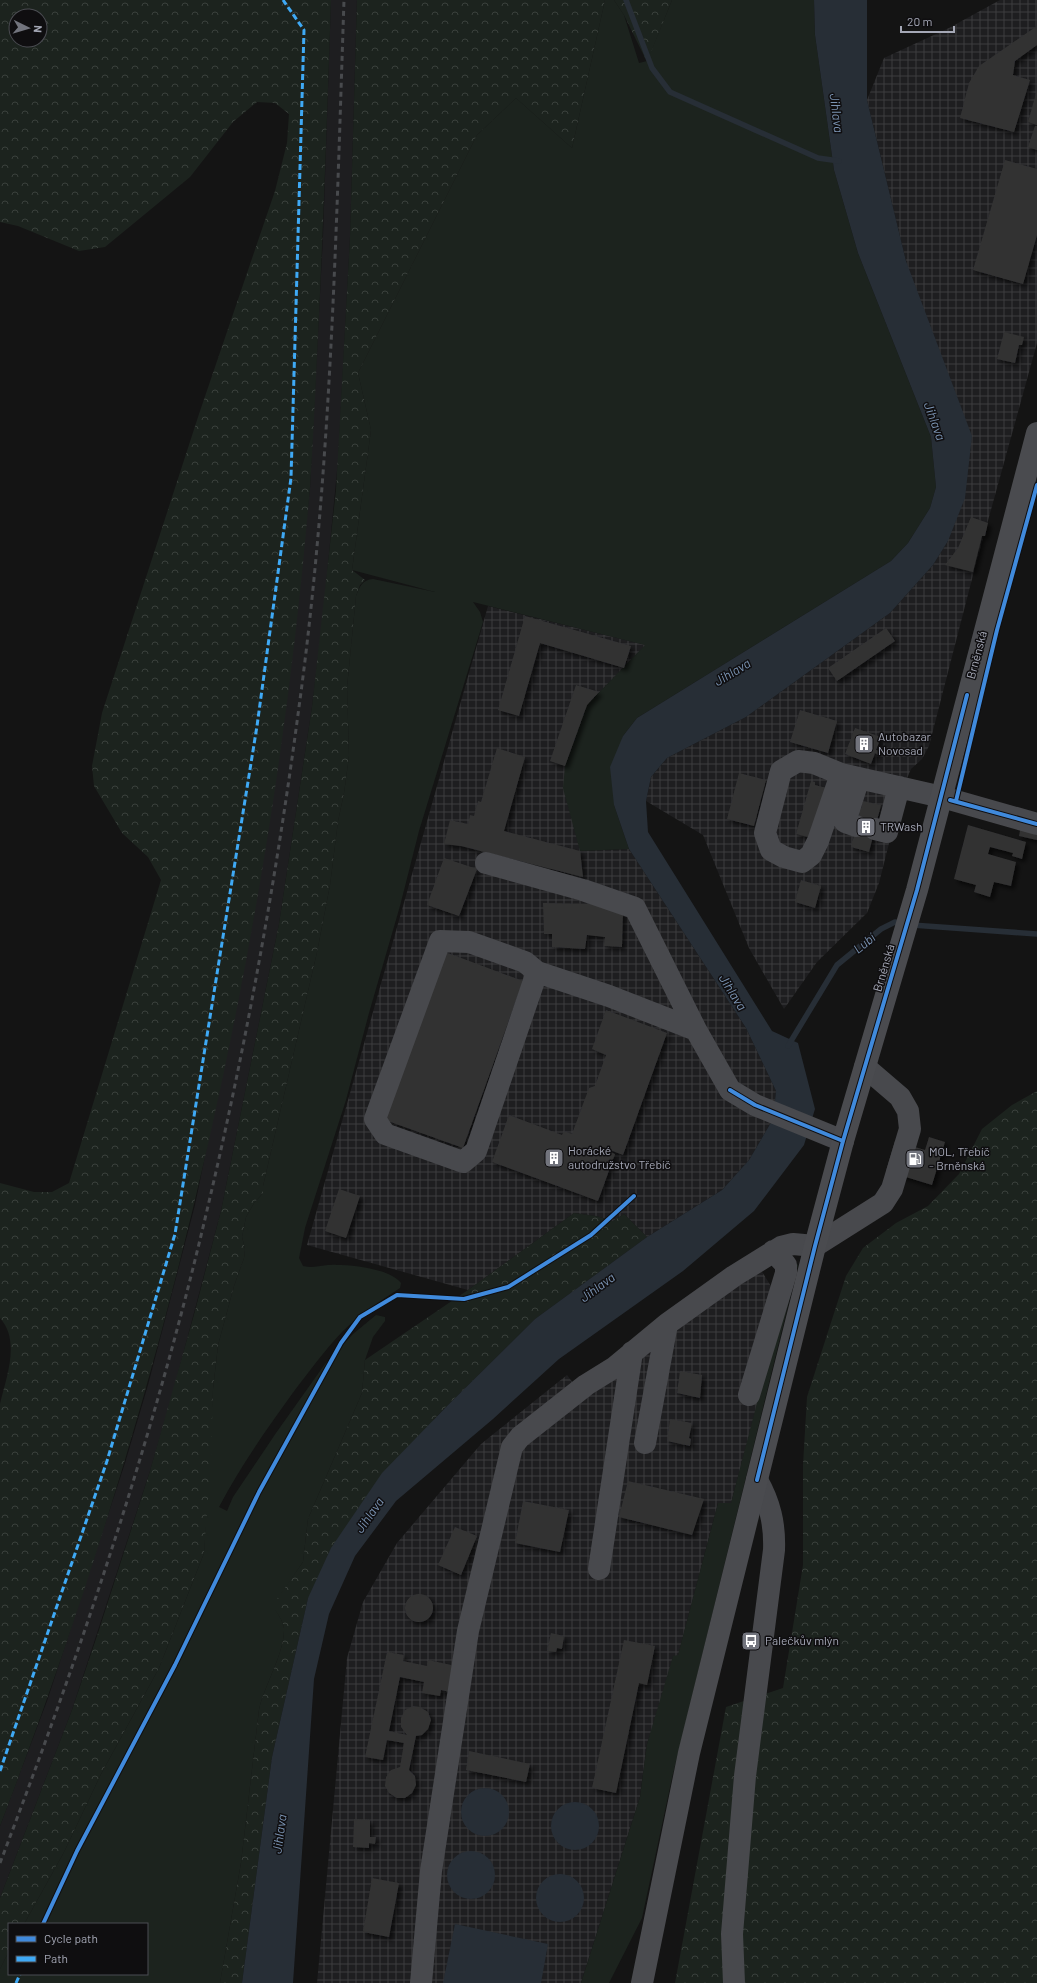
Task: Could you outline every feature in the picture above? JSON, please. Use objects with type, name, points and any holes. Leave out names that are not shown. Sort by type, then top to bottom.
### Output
[{"type":"main road","name":"Brněnská","points":[[642,1983],[689,1753],[815,1246],[843,1141],[917,890],[969,687],[1037,433]]},
{"type":"street","points":[[850,776],[811,855],[802,862],[784,857],[771,850],[765,833],[781,771],[798,761],[814,763],[850,776],[890,780],[942,797],[1037,824]]},
{"type":"street","points":[[850,776],[846,822],[887,832],[890,780]]},
{"type":"street","points":[[486,863],[583,890],[635,908],[696,1030],[730,1090],[755,1105],[843,1141]]},
{"type":"street","points":[[538,972],[476,1151],[464,1162],[385,1134],[375,1118],[440,941],[469,942],[525,962],[538,972],[609,996],[696,1030]]},
{"type":"street","points":[[421,1983],[431,1871],[468,1631],[512,1447],[520,1437],[586,1385],[615,1367],[668,1324],[734,1276],[772,1252],[793,1244],[815,1246],[878,1206],[888,1197],[908,1136],[910,1121],[905,1103],[865,1067]]},
{"type":"street","points":[[749,1394],[786,1272],[786,1266],[772,1252]]},
{"type":"street","points":[[645,1443],[668,1324]]},
{"type":"street","points":[[598,1569],[632,1352]]},
{"type":"street","points":[[734,1983],[732,1934],[745,1776],[774,1550],[773,1519],[769,1504],[757,1480]]},
{"type":"shaded area","points":[[331,0],[357,0],[350,237],[338,461],[323,616],[312,707],[279,924],[221,1211],[173,1392],[150,1471],[72,1710],[0,1898],[0,1826],[47,1701],[125,1463],[148,1385],[195,1205],[253,920],[286,704],[310,488],[323,236]]},
{"type":"shaded area","points":[[1000,0],[1037,0],[1037,343],[973,575],[929,746],[922,759],[911,769],[903,788],[879,883],[867,913],[817,962],[784,1009],[749,948],[703,835],[646,801],[651,777],[667,758],[746,717],[890,613],[933,565],[948,541],[906,261],[867,100],[884,58],[949,28]]},
{"type":"shaded area","points":[[488,606],[646,645],[587,705],[580,851],[629,849],[746,1028],[776,1091],[773,1119],[749,1160],[722,1190],[647,1237],[624,1214],[613,1221],[596,1216],[574,1213],[468,1290],[307,1245]]},
{"type":"shaded area","points":[[759,1267],[776,1294],[766,1374],[731,1503],[718,1503],[678,1656],[647,1744],[640,1797],[581,1983],[317,1983],[347,1658],[363,1602],[397,1543],[481,1444],[567,1375],[582,1395]]},
{"type":"green space","points":[[0,0],[331,0],[321,267],[310,487],[293,659],[269,830],[239,999],[203,1168],[161,1335],[113,1500],[59,1664],[0,1826],[0,1404],[8,1371],[11,1348],[10,1337],[0,1318],[0,1183],[34,1192],[52,1192],[69,1183],[161,880],[148,857],[122,833],[94,786],[92,766],[102,713],[199,414],[275,191],[287,143],[289,114],[275,103],[257,102],[233,122],[190,177],[105,247],[79,251],[18,226],[0,222]]},
{"type":"green space","points":[[357,0],[605,0],[572,148],[516,98],[477,135],[358,373],[371,430],[352,570],[365,580],[360,585],[356,596],[347,687],[349,756],[344,793],[338,821],[330,885],[317,952],[263,1186],[263,1193],[254,1203],[246,1217],[242,1237],[245,1249],[244,1258],[234,1286],[218,1345],[213,1389],[211,1458],[204,1553],[159,1668],[101,1774],[64,1852],[25,1923],[8,1923],[8,1953],[0,1969],[0,1898],[72,1710],[98,1633],[150,1471],[195,1311],[221,1211],[279,924],[312,707],[336,490],[350,237]]},
{"type":"green space","points":[[605,0],[614,0],[624,15],[639,63],[647,61],[672,0],[814,0],[815,35],[834,170],[858,253],[931,437],[936,487],[930,508],[908,543],[891,561],[637,718],[623,736],[614,805],[629,849],[580,851],[563,788],[565,766],[587,705],[645,645],[473,602],[480,612],[483,622],[419,831],[400,906],[346,1100],[305,1228],[299,1258],[303,1266],[307,1267],[344,1265],[380,1271],[396,1278],[401,1283],[400,1288],[355,1320],[322,1354],[244,1463],[219,1507],[227,1511],[233,1497],[325,1364],[353,1334],[376,1315],[385,1317],[385,1321],[373,1337],[365,1360],[362,1393],[308,1519],[303,1562],[273,1606],[280,1617],[284,1628],[283,1638],[278,1659],[259,1710],[241,1863],[220,1983],[0,1983],[0,1969],[8,1953],[8,1975],[148,1975],[148,1923],[25,1923],[64,1852],[101,1774],[159,1668],[204,1553],[213,1389],[218,1345],[234,1286],[244,1258],[245,1249],[242,1237],[246,1217],[254,1203],[263,1193],[263,1186],[317,952],[330,885],[338,821],[344,793],[349,756],[347,687],[356,596],[364,582],[373,579],[435,592],[352,570],[371,430],[358,373],[477,135],[516,98],[572,148]]},
{"type":"green space","points":[[614,0],[672,0],[647,62],[624,15]]},
{"type":"green space","points":[[1037,1091],[1037,1983],[675,1983],[726,1707],[783,1688],[803,1565],[803,1465],[807,1397],[846,1276],[863,1248],[896,1223],[928,1206],[959,1174],[982,1129],[1012,1105]]},
{"type":"green space","points":[[574,1213],[596,1216],[613,1221],[624,1214],[647,1237],[535,1319],[435,1418],[308,1598],[272,1757],[242,1983],[220,1983],[241,1863],[259,1710],[278,1659],[283,1638],[284,1628],[282,1622],[272,1606],[303,1562],[308,1519],[362,1393],[365,1360],[468,1290]]},
{"type":"green space","points":[[794,1261],[798,1265],[672,1778],[642,1918],[609,1983],[581,1983],[640,1797],[647,1744],[673,1656],[678,1655],[718,1503],[731,1503]]},
{"type":"water","name":"Jihlava","points":[[814,0],[867,0],[867,100],[906,261],[972,436],[965,498],[948,541],[933,565],[890,613],[746,717],[667,758],[651,777],[646,801],[648,832],[772,1031],[798,1043],[815,1109],[804,1145],[754,1211],[683,1271],[559,1359],[493,1419],[396,1501],[355,1556],[329,1614],[314,1679],[293,1983],[242,1983],[272,1757],[308,1598],[331,1548],[382,1473],[535,1319],[647,1237],[722,1190],[749,1160],[773,1119],[776,1091],[746,1028],[629,849],[614,805],[610,767],[623,736],[637,718],[891,561],[908,543],[930,508],[936,487],[931,437],[858,253],[834,170],[815,35]]},
{"type":"water","points":[[485,1788],[494,1790],[502,1795],[507,1803],[509,1812],[507,1821],[502,1829],[494,1834],[485,1836],[476,1834],[468,1829],[463,1821],[461,1812],[463,1803],[468,1795],[476,1790]]},
{"type":"water","points":[[575,1802],[584,1804],[592,1809],[597,1817],[599,1826],[597,1835],[592,1843],[584,1848],[575,1850],[566,1848],[558,1843],[553,1835],[551,1826],[553,1817],[558,1809],[566,1804]]},
{"type":"water","points":[[471,1851],[480,1853],[488,1858],[493,1866],[495,1875],[493,1884],[488,1892],[480,1897],[471,1899],[462,1897],[454,1892],[449,1884],[447,1875],[449,1866],[454,1858],[462,1853]]},
{"type":"water","points":[[560,1874],[569,1876],[577,1881],[582,1889],[584,1898],[582,1907],[577,1915],[569,1920],[560,1922],[551,1920],[543,1915],[538,1907],[536,1898],[538,1889],[543,1881],[551,1876]]},
{"type":"water","points":[[455,1924],[548,1944],[541,1983],[443,1983]]},
{"type":"building","points":[[1037,26],[1037,45],[1015,61],[1013,75],[1030,80],[1014,132],[960,118],[969,83],[979,66]]},
{"type":"building","points":[[1037,90],[1037,125],[1028,122]]},
{"type":"building","points":[[1035,126],[1037,126],[1037,150],[1028,147]]},
{"type":"building","points":[[1005,160],[1037,169],[1037,235],[1023,284],[973,270]]},
{"type":"building","points":[[1004,332],[1024,337],[1022,345],[1019,345],[1015,363],[997,359]]},
{"type":"building","points":[[971,517],[988,523],[985,536],[982,536],[973,572],[945,565],[958,548]]},
{"type":"building","points":[[525,616],[631,646],[624,668],[540,643],[519,716],[498,710]]},
{"type":"building","points":[[886,628],[895,641],[837,681],[828,668]]},
{"type":"building","points":[[576,685],[599,692],[587,705],[565,766],[550,761]]},
{"type":"building","points":[[800,710],[837,721],[828,753],[790,742]]},
{"type":"building","name":"Autobazar Novosad","points":[[855,728],[881,737],[876,750],[879,751],[878,755],[875,753],[871,764],[845,754]]},
{"type":"building","points":[[497,748],[525,757],[504,831],[580,851],[583,877],[461,846],[444,844],[450,820],[468,824],[470,815],[474,816],[478,801],[481,802]]},
{"type":"building","points":[[739,773],[766,780],[754,826],[727,819]]},
{"type":"building","points":[[811,781],[815,782],[815,785],[826,788],[812,838],[796,834]]},
{"type":"building","name":"TRWash","points":[[863,801],[881,805],[869,852],[851,847]]},
{"type":"building","points":[[968,825],[1026,842],[1022,859],[1012,856],[1013,853],[990,847],[988,854],[1016,862],[1011,886],[994,882],[990,897],[974,892],[976,885],[954,879]]},
{"type":"building","points":[[1021,825],[1037,829],[1037,840],[1019,836]]},
{"type":"building","points":[[444,858],[477,869],[459,916],[427,905]]},
{"type":"building","points":[[801,880],[821,886],[815,908],[795,902]]},
{"type":"building","points":[[543,903],[607,904],[623,910],[622,947],[604,946],[605,937],[587,935],[585,949],[552,947],[552,934],[544,934]]},
{"type":"building","points":[[445,952],[523,981],[463,1148],[385,1120]]},
{"type":"building","points":[[606,1010],[667,1033],[623,1155],[600,1146],[599,1148],[615,1154],[598,1201],[492,1162],[509,1115],[562,1135],[564,1131],[572,1134],[589,1088],[595,1086],[606,1055],[592,1049]]},
{"type":"building","points":[[929,1137],[945,1142],[932,1185],[886,1171],[895,1141],[925,1150]]},
{"type":"building","points":[[339,1189],[360,1196],[346,1238],[325,1231]]},
{"type":"building","points":[[680,1371],[702,1375],[700,1398],[677,1393]]},
{"type":"building","points":[[670,1419],[692,1423],[689,1438],[691,1439],[690,1446],[667,1441]]},
{"type":"building","points":[[628,1481],[704,1499],[692,1535],[619,1517]]},
{"type":"building","points":[[523,1501],[569,1510],[560,1552],[515,1543]]},
{"type":"building","points":[[455,1527],[477,1536],[461,1575],[438,1565]]},
{"type":"building","points":[[419,1594],[429,1598],[433,1608],[429,1618],[419,1622],[409,1618],[405,1608],[409,1598]]},
{"type":"building","points":[[551,1633],[564,1636],[562,1649],[557,1648],[556,1652],[547,1651]]},
{"type":"building","points":[[624,1640],[655,1646],[647,1685],[639,1683],[616,1793],[592,1788]]},
{"type":"building","points":[[387,1652],[404,1655],[403,1661],[427,1666],[428,1660],[456,1666],[450,1692],[441,1690],[440,1696],[422,1693],[424,1682],[400,1677],[389,1731],[407,1735],[401,1727],[401,1718],[405,1710],[413,1706],[420,1707],[428,1712],[431,1720],[428,1729],[422,1735],[416,1736],[409,1770],[415,1776],[416,1785],[412,1793],[405,1798],[397,1798],[389,1793],[385,1786],[386,1777],[391,1770],[400,1767],[404,1743],[387,1740],[383,1760],[365,1757]]},
{"type":"building","points":[[469,1751],[530,1764],[526,1782],[466,1770]]},
{"type":"building","points":[[354,1819],[370,1820],[370,1837],[376,1837],[375,1844],[369,1843],[369,1848],[353,1847]]},
{"type":"building","points":[[372,1878],[399,1883],[389,1937],[363,1932]]},
{"type":"waterway","points":[[626,0],[652,68],[670,92],[818,158],[839,161]]},
{"type":"waterway","name":"Lubí","points":[[788,1046],[837,965],[881,929],[895,922],[903,923]]},
{"type":"waterway","name":"Lubí","points":[[912,925],[1037,934]]},
{"type":"railway","points":[[0,1863],[60,1702],[88,1620],[141,1456],[165,1373],[208,1206],[236,1082],[260,957],[281,832],[299,707],[310,619],[318,531],[325,443],[335,266],[344,0]]},
{"type":"marked path","points":[[0,1771],[107,1461],[175,1234],[257,726],[291,478],[304,30],[283,0]]},
{"type":"marked path","points":[[16,1983],[20,1975]]},
{"type":"cycle path","points":[[956,801],[997,630],[1037,485]]},
{"type":"cycle path","points":[[757,1480],[815,1246],[843,1141],[917,890],[967,695]]},
{"type":"cycle path","points":[[950,800],[1037,824]]},
{"type":"cycle path","points":[[730,1090],[755,1105],[843,1141]]},
{"type":"cycle path","points":[[43,1923],[77,1851],[175,1665],[259,1492],[341,1343],[360,1317],[397,1295],[464,1299],[508,1287],[591,1235],[634,1196]]},
{"type":"place","name":"Autobazar Novosad","points":[[864,744]]},
{"type":"place","name":"TRWash","points":[[866,827]]},
{"type":"place","name":"Horácké autodružstvo Třebíč","points":[[554,1158]]},
{"type":"place","name":"MOL, Třebíč - Brněnská","points":[[915,1159]]},
{"type":"place","name":"Palečkův mlýn","points":[[751,1641]]}]
